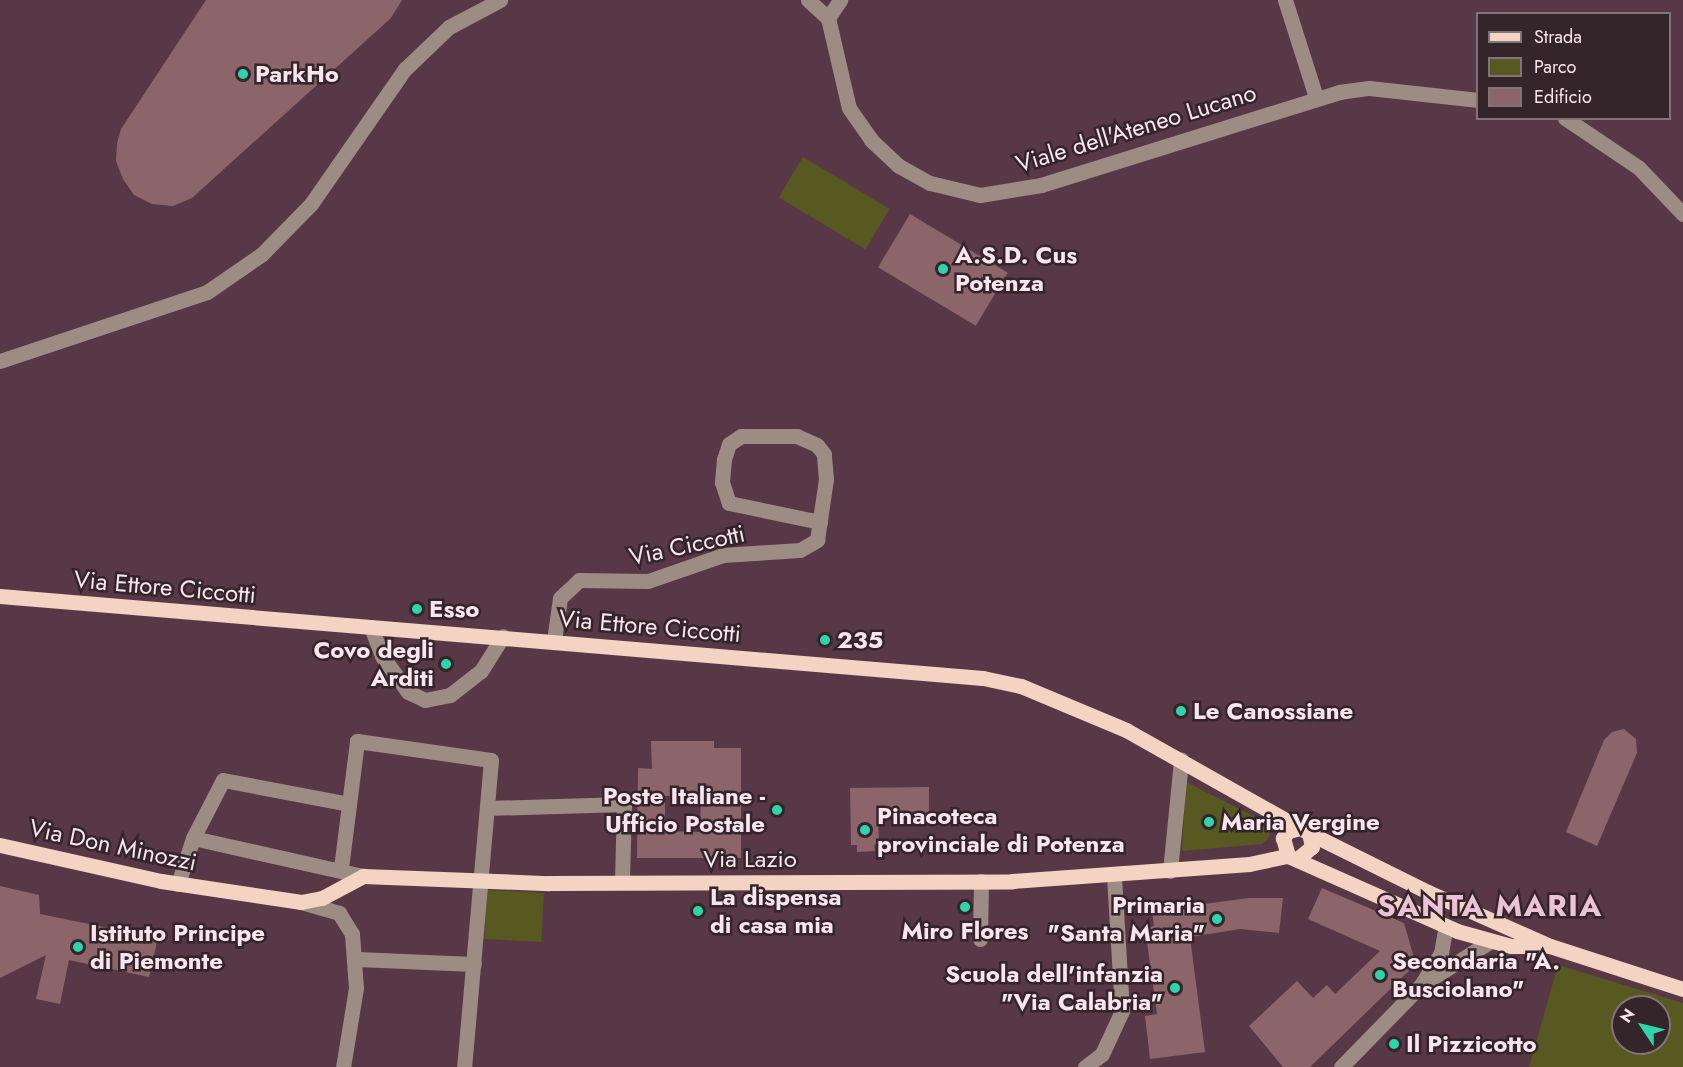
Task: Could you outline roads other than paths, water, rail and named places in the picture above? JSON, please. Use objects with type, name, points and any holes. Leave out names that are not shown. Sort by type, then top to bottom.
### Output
[{"type":"main road","name":"Via Ettore Ciccotti","points":[[0,596],[554,640],[983,678],[1021,686],[1097,717],[1267,807],[1305,831],[1550,946],[1683,989]]},
{"type":"main road","points":[[1267,807],[1283,838],[1293,857],[1312,848],[1305,831],[1288,831],[1283,838]]},
{"type":"main road","name":"Via Don Minozzi","points":[[0,844],[178,884],[218,888],[301,902]]},
{"type":"main road","name":"Via Ettore Ciccotti","points":[[1293,857],[1446,926],[1489,942],[1550,946]]},
{"type":"main road","name":"Via Lazio","points":[[363,876],[481,882],[981,881],[1114,876],[1265,862],[1293,857]]},
{"type":"main road","points":[[301,902],[322,898],[363,876]]},
{"type":"street","points":[[0,361],[207,292],[262,254],[311,204],[405,69],[449,27],[500,0]]},
{"type":"street","points":[[808,0],[828,18],[840,0]]},
{"type":"street","points":[[1284,0],[1316,97]]},
{"type":"street","name":"Viale dell'Ateneo Lucano","points":[[828,18],[849,108],[871,140],[899,166],[930,183],[980,195],[1041,185],[1316,97],[1369,88],[1476,100]]},
{"type":"street","points":[[1568,120],[1639,168],[1683,214]]},
{"type":"street","name":"Via Ciccotti","points":[[554,640],[560,598],[579,579],[648,581],[723,555],[800,550],[818,540],[826,480],[824,454],[817,444],[797,436],[760,434],[741,436],[729,444],[722,482],[729,503],[819,522]]},
{"type":"street","points":[[371,627],[382,656],[408,692],[426,700],[450,695],[481,671],[502,636]]},
{"type":"street","points":[[341,868],[357,741],[491,760],[464,1067]]},
{"type":"street","points":[[1170,871],[1181,760]]},
{"type":"street","points":[[178,884],[193,838],[223,780],[349,804]]},
{"type":"street","points":[[487,808],[624,804],[622,882]]},
{"type":"street","points":[[193,838],[341,868],[363,876]]},
{"type":"street","points":[[1085,1067],[1102,1054],[1122,1011],[1114,876]]},
{"type":"street","points":[[980,939],[981,881]]},
{"type":"street","points":[[301,902],[339,913],[352,934],[357,959],[343,1067]]},
{"type":"street","points":[[1341,1067],[1421,985],[1441,953],[1446,926]]},
{"type":"street","points":[[1421,985],[1489,942]]},
{"type":"street","points":[[357,959],[474,964]]},
{"type":"place","name":"ParkHo","points":[[243,74]]},
{"type":"place","name":"A.S.D. Cus Potenza","points":[[943,269]]},
{"type":"place","name":"Esso","points":[[417,609]]},
{"type":"place","name":"235","points":[[825,640]]},
{"type":"place","name":"Covo degli Arditi","points":[[446,664]]},
{"type":"place","name":"Le Canossiane","points":[[1181,711]]},
{"type":"place","name":"Poste Italiane - Ufficio Postale","points":[[777,810]]},
{"type":"place","name":"Maria Vergine","points":[[1209,822]]},
{"type":"place","name":"Pinacoteca provinciale di Potenza","points":[[865,830]]},
{"type":"place","name":"Miro Flores","points":[[965,907]]},
{"type":"place","name":"La dispensa di casa mia","points":[[698,911]]},
{"type":"place","name":"Primaria \"Santa Maria\"","points":[[1217,919]]},
{"type":"place","name":"Istituto Principe di Piemonte","points":[[78,947]]},
{"type":"place","name":"Secondaria \"A. Busciolano\"","points":[[1380,975]]},
{"type":"place","name":"Scuola dell'infanzia \"Via Calabria\"","points":[[1175,988]]},
{"type":"place","name":"Il Pizzicotto","points":[[1394,1044]]},
{"type":"district","name":"SANTA MARIA","points":[[1490,906]]}]
